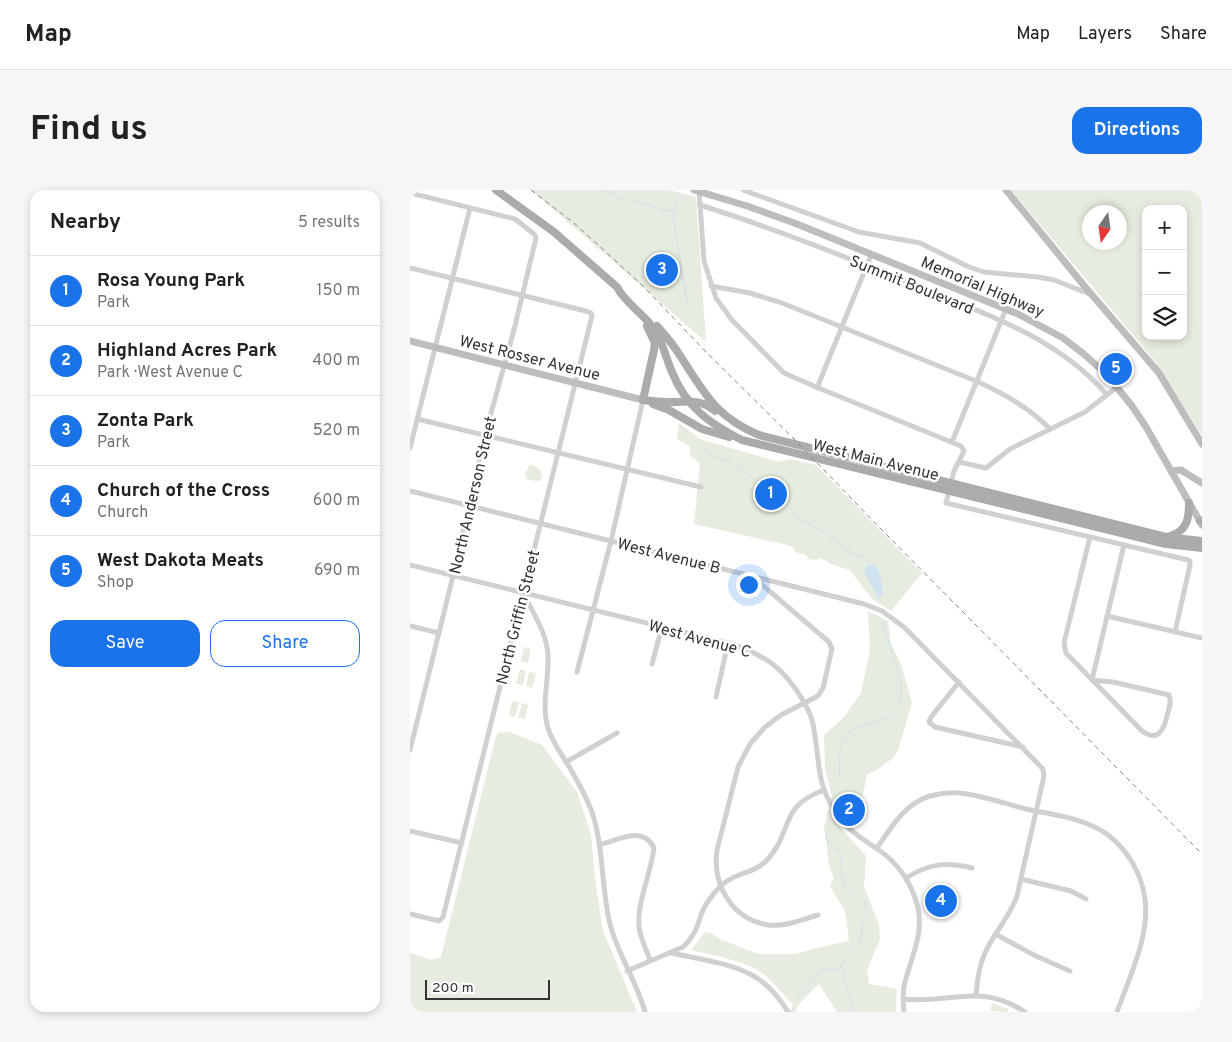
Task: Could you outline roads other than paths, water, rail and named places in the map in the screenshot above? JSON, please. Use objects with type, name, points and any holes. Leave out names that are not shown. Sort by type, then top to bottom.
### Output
[{"type":"main road","name":"West Main Avenue","points":[[496,190],[554,232],[617,287],[646,318],[657,334],[673,376],[688,401],[711,423],[742,440],[1166,537],[1202,541]]},
{"type":"main road","name":"West Main Avenue","points":[[617,287],[633,299],[674,346],[697,384],[712,403],[730,419],[755,434],[1166,544],[1202,548]]},
{"type":"main road","points":[[628,300],[649,328],[655,343],[645,400]]},
{"type":"main road","points":[[645,400],[688,401],[708,406],[737,427],[755,434]]},
{"type":"main road","points":[[645,400],[669,410],[706,431],[742,440]]},
{"type":"main road","points":[[1166,537],[1176,534],[1184,528],[1189,518],[1189,503]]},
{"type":"street","points":[[697,190],[700,205],[704,261],[716,298],[732,320],[784,372],[817,388],[964,448],[954,471],[946,503],[1190,561],[1174,632]]},
{"type":"street","name":"Memorial Highway","points":[[697,190],[797,224],[1006,309],[1062,338],[1094,363],[1117,387],[1146,427],[1201,523]]},
{"type":"street","points":[[743,190],[859,232],[920,243],[969,267],[984,272],[1054,280],[1093,296]]},
{"type":"street","points":[[1006,190],[1159,373],[1202,444]]},
{"type":"street","points":[[410,193],[470,208],[410,448]]},
{"type":"street","name":"Summit Boulevard","points":[[700,205],[766,226],[1030,334],[1084,371],[1107,395]]},
{"type":"street","name":"North Anderson Street","points":[[410,750],[453,576],[485,435],[536,240],[534,234],[515,219],[470,208]]},
{"type":"street","points":[[817,388],[871,255]]},
{"type":"street","points":[[410,268],[522,295]]},
{"type":"street","points":[[711,286],[750,293],[782,303],[976,381],[1000,392],[1022,406],[1042,421],[1050,430]]},
{"type":"street","name":"North Griffin Street","points":[[410,914],[441,921],[443,917],[590,325],[591,313],[522,295]]},
{"type":"street","points":[[952,442],[1006,309]]},
{"type":"street","name":"West Rosser Avenue","points":[[410,342],[645,400]]},
{"type":"street","points":[[959,462],[986,468],[1010,449],[1080,415],[1117,387]]},
{"type":"street","points":[[577,672],[645,400]]},
{"type":"street","points":[[417,419],[701,487]]},
{"type":"street","points":[[1171,471],[1181,470],[1202,483]]},
{"type":"street","name":"West Avenue B","points":[[410,491],[876,608],[904,627],[1043,768],[1044,776],[1036,811]]},
{"type":"street","points":[[1090,537],[1064,645],[1066,653],[1092,680],[1145,733],[1156,735],[1161,732],[1165,725],[1171,699],[1167,694],[1113,682],[1092,680]]},
{"type":"street","points":[[1092,680],[1124,545]]},
{"type":"street","name":"West Avenue C","points":[[410,565],[728,643],[751,650],[781,671],[795,686],[809,711],[814,728],[824,790],[831,804],[843,822],[896,866],[906,878],[915,897],[920,924],[918,944],[905,984],[904,1012]]},
{"type":"street","points":[[750,575],[829,642],[832,649],[823,688],[818,696],[781,715],[765,727],[750,744],[738,767],[716,861],[721,887],[725,897],[732,906],[753,921],[768,925],[783,925],[818,915]]},
{"type":"street","points":[[523,593],[542,631],[546,646],[548,661],[544,705],[546,718],[553,739],[584,792],[592,813],[599,846],[610,924],[627,971],[645,1012]]},
{"type":"street","points":[[1107,616],[1202,638]]},
{"type":"street","points":[[410,626],[439,633]]},
{"type":"street","points":[[652,664],[662,627]]},
{"type":"street","points":[[716,697],[728,643]]},
{"type":"street","points":[[959,682],[931,716],[929,722],[935,727],[1023,748]]},
{"type":"street","points":[[566,762],[617,733]]},
{"type":"street","points":[[627,971],[683,947],[691,940],[696,933],[707,902],[728,881],[752,871],[765,862],[774,853],[781,840],[788,818],[794,809],[802,801],[824,790]]},
{"type":"street","points":[[876,848],[894,821],[912,806],[928,797],[943,794],[966,794],[1075,819],[1095,827],[1109,836],[1131,860],[1138,873],[1145,898],[1146,916],[1140,945],[1117,1012]]},
{"type":"street","points":[[976,995],[978,976],[986,951],[1014,902],[1036,811]]},
{"type":"street","points":[[410,831],[462,843]]},
{"type":"street","points":[[599,846],[636,835],[644,836],[650,840],[654,848],[639,926],[650,960]]},
{"type":"street","points":[[906,878],[914,872],[939,864],[957,864],[972,868]]},
{"type":"street","points":[[1021,879],[1071,890],[1086,900]]},
{"type":"street","points":[[997,934],[1036,956],[1070,971]]},
{"type":"street","points":[[670,952],[731,967],[750,974],[768,986],[788,1012]]},
{"type":"street","points":[[904,999],[928,1000],[976,995],[1004,1001],[1025,1012]]},
{"type":"water","points":[[869,565],[875,565],[880,575],[883,593],[879,599],[864,572],[865,568]]},
{"type":"waterway","points":[[604,190],[620,198],[670,211],[675,210],[679,193]]},
{"type":"waterway","points":[[675,210],[673,217],[688,308]]},
{"type":"waterway","points":[[706,449],[707,453],[731,463],[752,477],[792,510],[794,515],[851,552],[865,558],[870,566]]},
{"type":"waterway","points":[[839,779],[840,748],[847,734],[855,729],[884,719],[892,713],[898,703],[902,686],[882,621]]},
{"type":"waterway","points":[[828,829],[826,837],[832,847],[840,851],[840,868],[845,885],[861,897],[866,908],[866,915],[863,917],[861,942],[841,966],[855,1012]]},
{"type":"waterway","points":[[807,955],[820,969],[836,970],[841,967]]},
{"type":"waterway","points":[[799,997],[815,978],[819,970]]},
{"type":"railway","points":[[531,190],[574,223],[642,285],[1202,854]]},
{"type":"place","name":"Zonta Park","points":[[662,270]]},
{"type":"place","name":"West Dakota Meats","points":[[1116,369]]},
{"type":"place","name":"Rosa Young Park","points":[[771,494]]},
{"type":"place","name":"Highland Acres Park","points":[[849,810]]},
{"type":"place","name":"Church of the Cross","points":[[941,901]]}]
